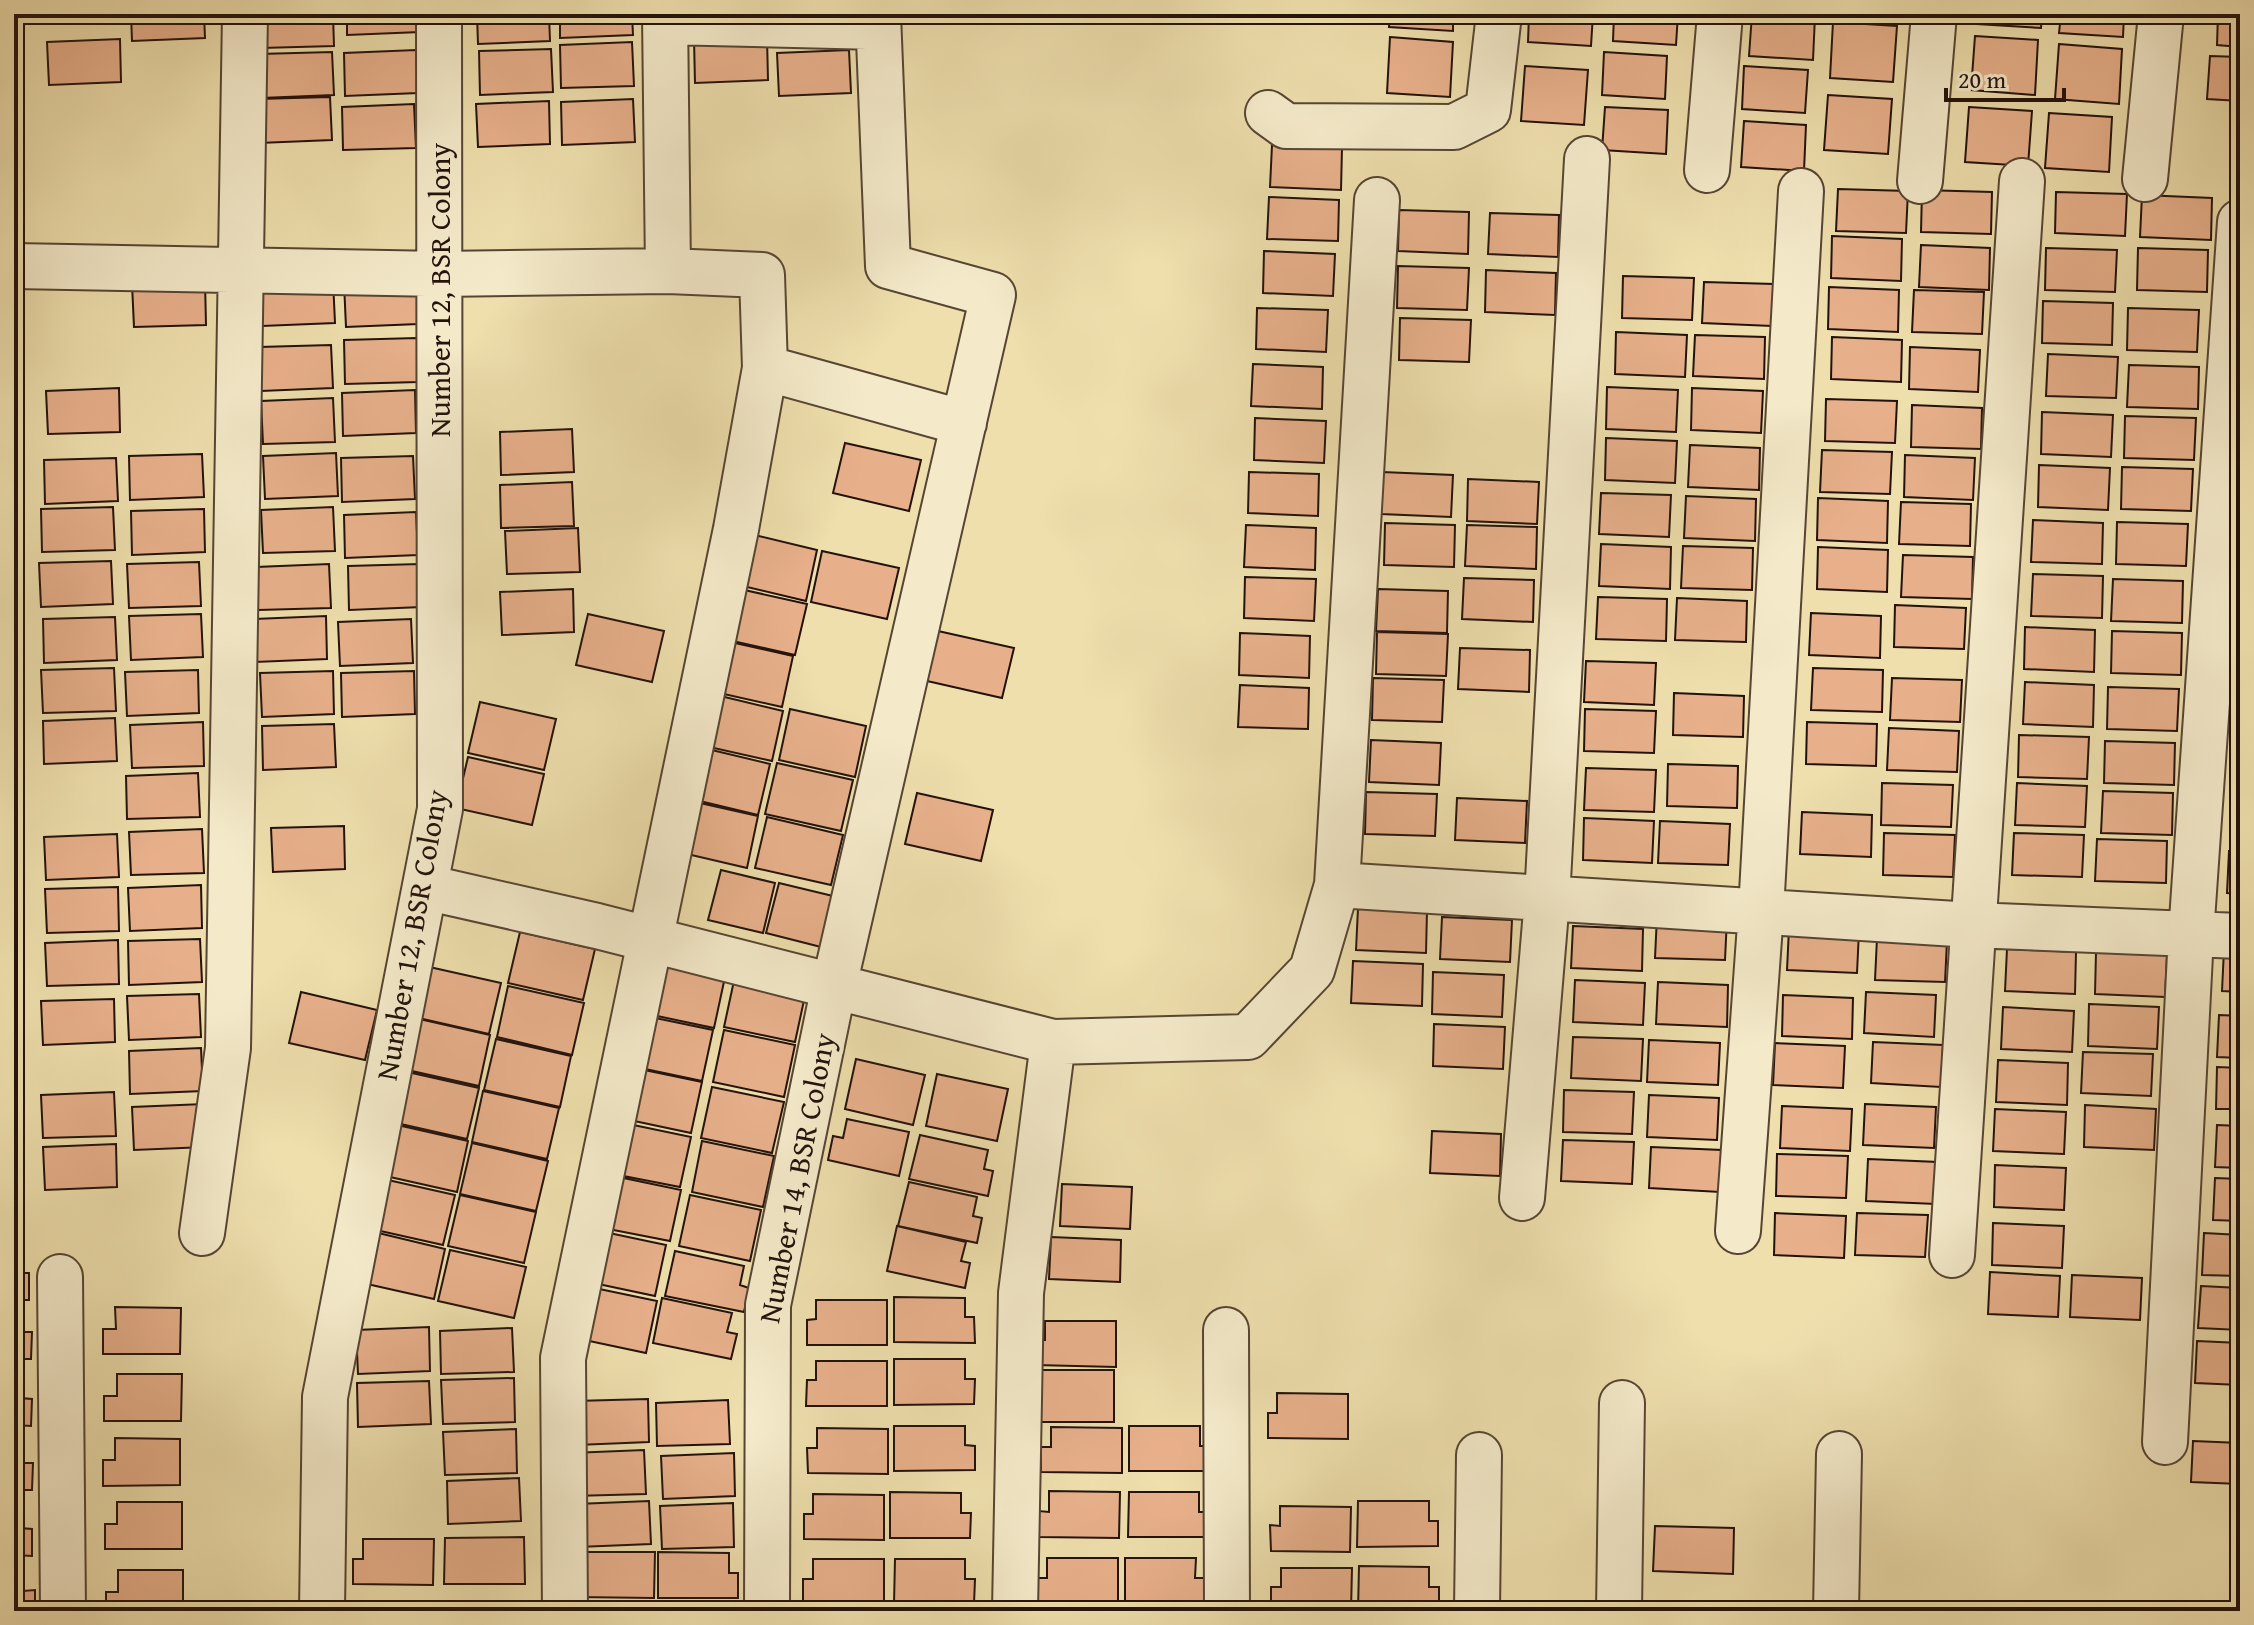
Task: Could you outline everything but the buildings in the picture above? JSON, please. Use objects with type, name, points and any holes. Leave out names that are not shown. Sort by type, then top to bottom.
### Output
[{"type":"street","points":[[202,1233],[228,1048],[245,14]]},
{"type":"street","name":"Number 12, BSR Colony","points":[[322,1611],[325,1397],[440,809],[439,14]]},
{"type":"street","points":[[1268,113],[1286,126],[1454,127],[1488,110],[1499,14]]},
{"type":"street","points":[[1707,170],[1720,14]]},
{"type":"street","points":[[1920,181],[1934,14]]},
{"type":"street","points":[[2145,179],[2161,14]]},
{"type":"street","points":[[668,271],[665,18],[878,21]]},
{"type":"street","name":"Number 14, BSR Colony","points":[[767,1611],[768,1305],[834,986],[993,295],[888,266],[878,21]]},
{"type":"street","points":[[1522,1198],[1547,899],[1587,159]]},
{"type":"street","points":[[1952,1255],[2022,181]]},
{"type":"street","points":[[1738,1231],[1761,911],[1801,191]]},
{"type":"street","points":[[425,887],[1066,1042],[1248,1037],[1312,970],[1337,885],[1377,200]]},
{"type":"street","points":[[2165,1442],[2191,935],[2240,222]]},
{"type":"street","points":[[14,266],[440,274],[668,271],[762,275],[765,368],[736,529],[563,1358],[565,1611]]},
{"type":"street","points":[[765,368],[964,423]]},
{"type":"street","points":[[1337,885],[1972,925],[2240,936]]},
{"type":"street","points":[[1015,1611],[1021,1293],[1066,1042]]},
{"type":"street","points":[[60,1277],[63,1611]]},
{"type":"street","points":[[1226,1330],[1227,1611]]},
{"type":"street","points":[[1619,1611],[1622,1403]]},
{"type":"street","points":[[1836,1611],[1839,1454]]},
{"type":"street","points":[[1477,1611],[1479,1455]]}]
